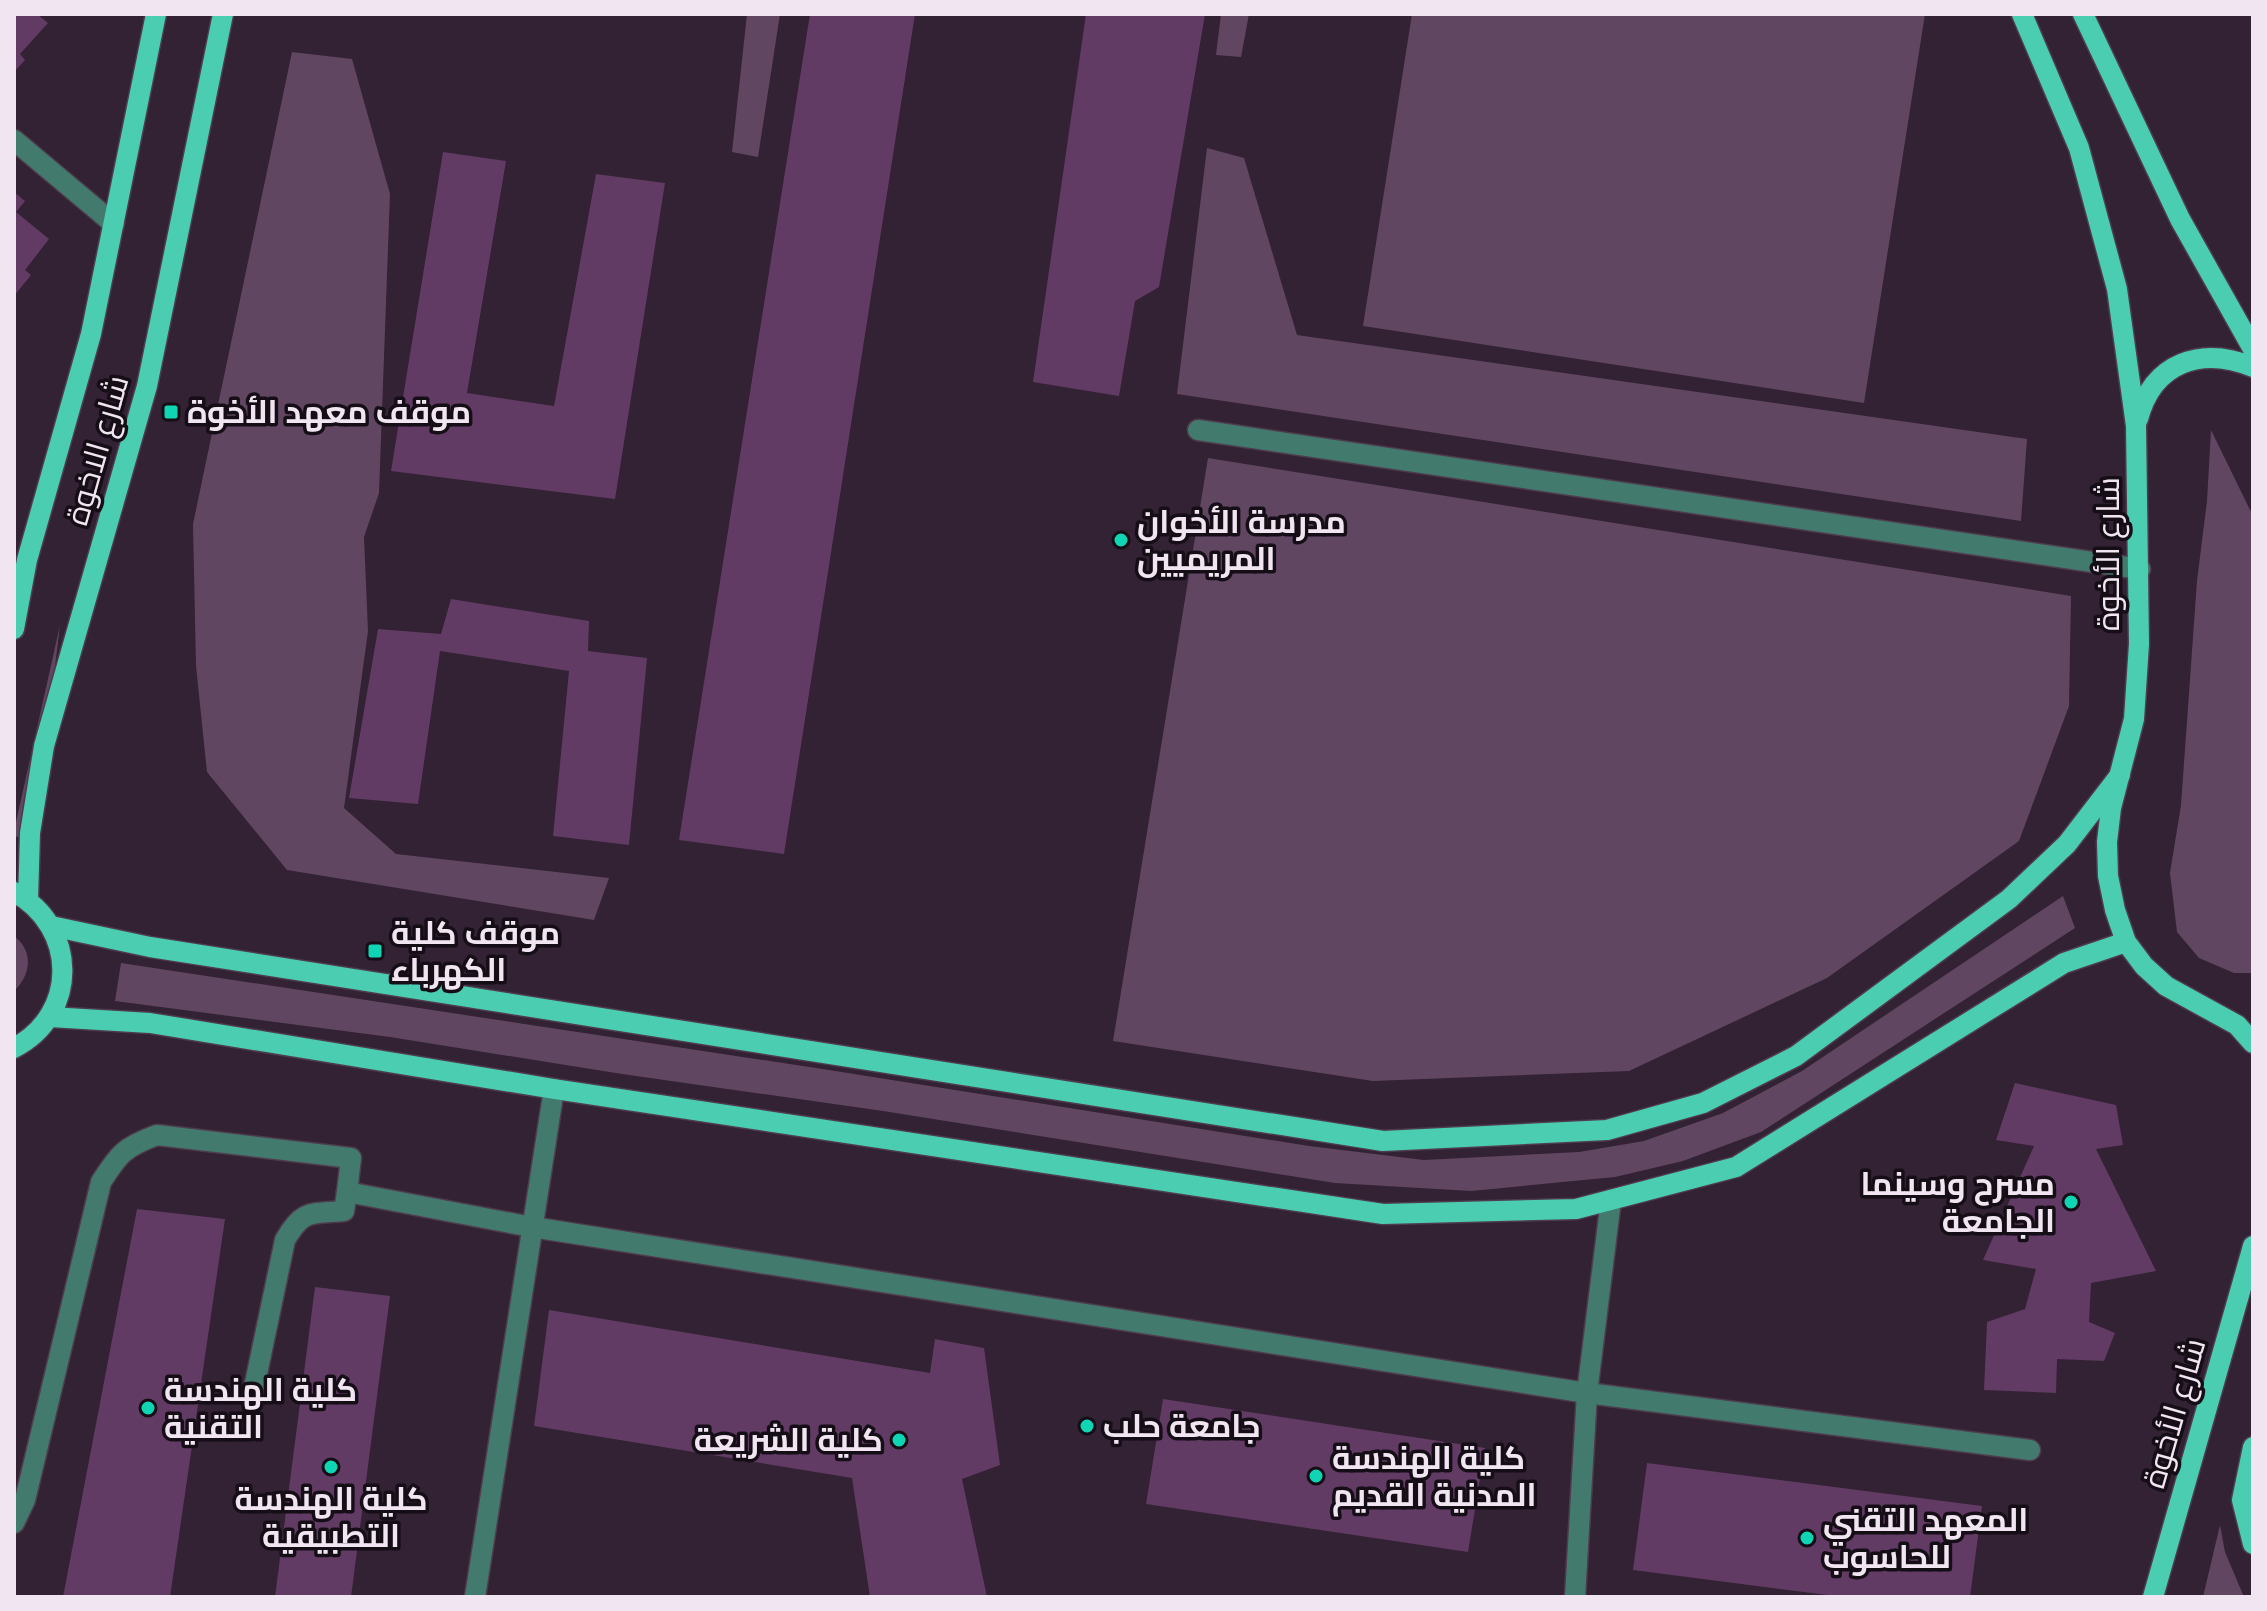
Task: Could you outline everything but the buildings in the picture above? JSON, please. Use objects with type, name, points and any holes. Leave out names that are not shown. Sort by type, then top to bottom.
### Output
[{"type":"main road","points":[[14,629],[20,557],[91,334],[156,14]]},
{"type":"main road","name":"شارع الاخوة","points":[[21,896],[44,746],[147,386],[223,14]]},
{"type":"main road","name":"شارع الأخوة","points":[[2022,14],[2079,148],[2117,289],[2136,426],[2140,569],[2134,719],[2110,819],[2108,876],[2115,910],[2126,942],[2144,966],[2166,986],[2245,1025],[2253,1043]]},
{"type":"main road","points":[[2083,14],[2180,219],[2253,349]]},
{"type":"main road","points":[[2136,426],[2142,405],[2153,385],[2179,365],[2212,356],[2234,359],[2253,367]]},
{"type":"main road","points":[[51,926],[150,947],[1383,1141],[1607,1130],[1703,1103],[1796,1056],[2009,899],[2067,844],[2120,775]]},
{"type":"main road","points":[[14,1048],[30,1040],[50,1017],[59,994],[63,971],[60,948],[51,926],[21,896]]},
{"type":"main road","points":[[50,1017],[150,1023],[554,1089],[1383,1214],[1576,1209],[1736,1167],[2064,963],[2126,942]]},
{"type":"main road","name":"شارع الأخوة","points":[[2153,1597],[2253,1246]]},
{"type":"main road","points":[[2253,1447],[2242,1500],[2253,1544]]},
{"type":"street","points":[[14,140],[114,224]]},
{"type":"street","points":[[1198,430],[2140,569]]},
{"type":"street","points":[[475,1597],[554,1089]]},
{"type":"street","points":[[14,1523],[25,1500],[101,1182],[119,1154],[137,1142],[157,1135],[351,1158],[344,1211],[307,1214],[296,1222],[285,1240],[254,1388]]},
{"type":"street","points":[[347,1192],[532,1227],[1587,1393],[2030,1450]]},
{"type":"street","points":[[1575,1597],[1587,1393],[1611,1200]]},
{"type":"shaded area","points":[[747,14],[780,14],[758,157],[732,152]]},
{"type":"shaded area","points":[[1221,14],[1249,14],[1241,57],[1216,55]]},
{"type":"shaded area","points":[[1412,14],[1925,14],[1864,403],[1363,326]]},
{"type":"shaded area","points":[[292,52],[352,59],[390,194],[379,493],[364,537],[368,631],[344,808],[396,854],[609,878],[594,920],[287,870],[207,772],[196,666],[193,524]]},
{"type":"shaded area","points":[[1207,148],[1244,158],[1297,335],[2027,439],[2021,521],[1177,394]]},
{"type":"shaded area","points":[[2211,430],[2253,516],[2253,973],[2234,973],[2199,958],[2177,932],[2170,873],[2181,805]]},
{"type":"shaded area","points":[[1208,458],[2071,596],[2069,706],[2019,841],[1827,978],[1629,1071],[1373,1081],[1113,1041]]},
{"type":"shaded area","points":[[60,625],[34,841],[14,836],[14,831]]},
{"type":"shaded area","points":[[2063,896],[2075,928],[1761,1132],[1683,1161],[1615,1177],[1471,1191],[1335,1183],[390,1037],[115,1001],[121,963],[1309,1146],[1424,1160],[1579,1152],[1644,1141],[1723,1113],[1802,1071]]},
{"type":"shaded area","points":[[14,936],[25,949],[28,963],[24,978],[14,991]]},
{"type":"shaded area","points":[[2220,1525],[2225,1552],[2244,1597],[2203,1597]]},
{"type":"place","name":"موقف معهد الأخوة","points":[[171,412]]},
{"type":"place","name":"مدرسة الأخوان المريميين","points":[[1121,540]]},
{"type":"place","name":"موقف كلية الكهرباء","points":[[375,951]]},
{"type":"place","name":"مسرح وسينما الجامعة","points":[[2071,1202]]},
{"type":"place","name":"كلية الهندسة التقنية","points":[[148,1408]]},
{"type":"place","name":"جامعة حلب","points":[[1087,1426]]},
{"type":"place","name":"كلية الشريعة","points":[[899,1440]]},
{"type":"place","name":"كلية الهندسة التطبيقية","points":[[331,1467]]},
{"type":"place","name":"كلية الهندسة المدنية القديم","points":[[1316,1476]]},
{"type":"place","name":"المعهد التقني للحاسوب","points":[[1807,1538]]}]
